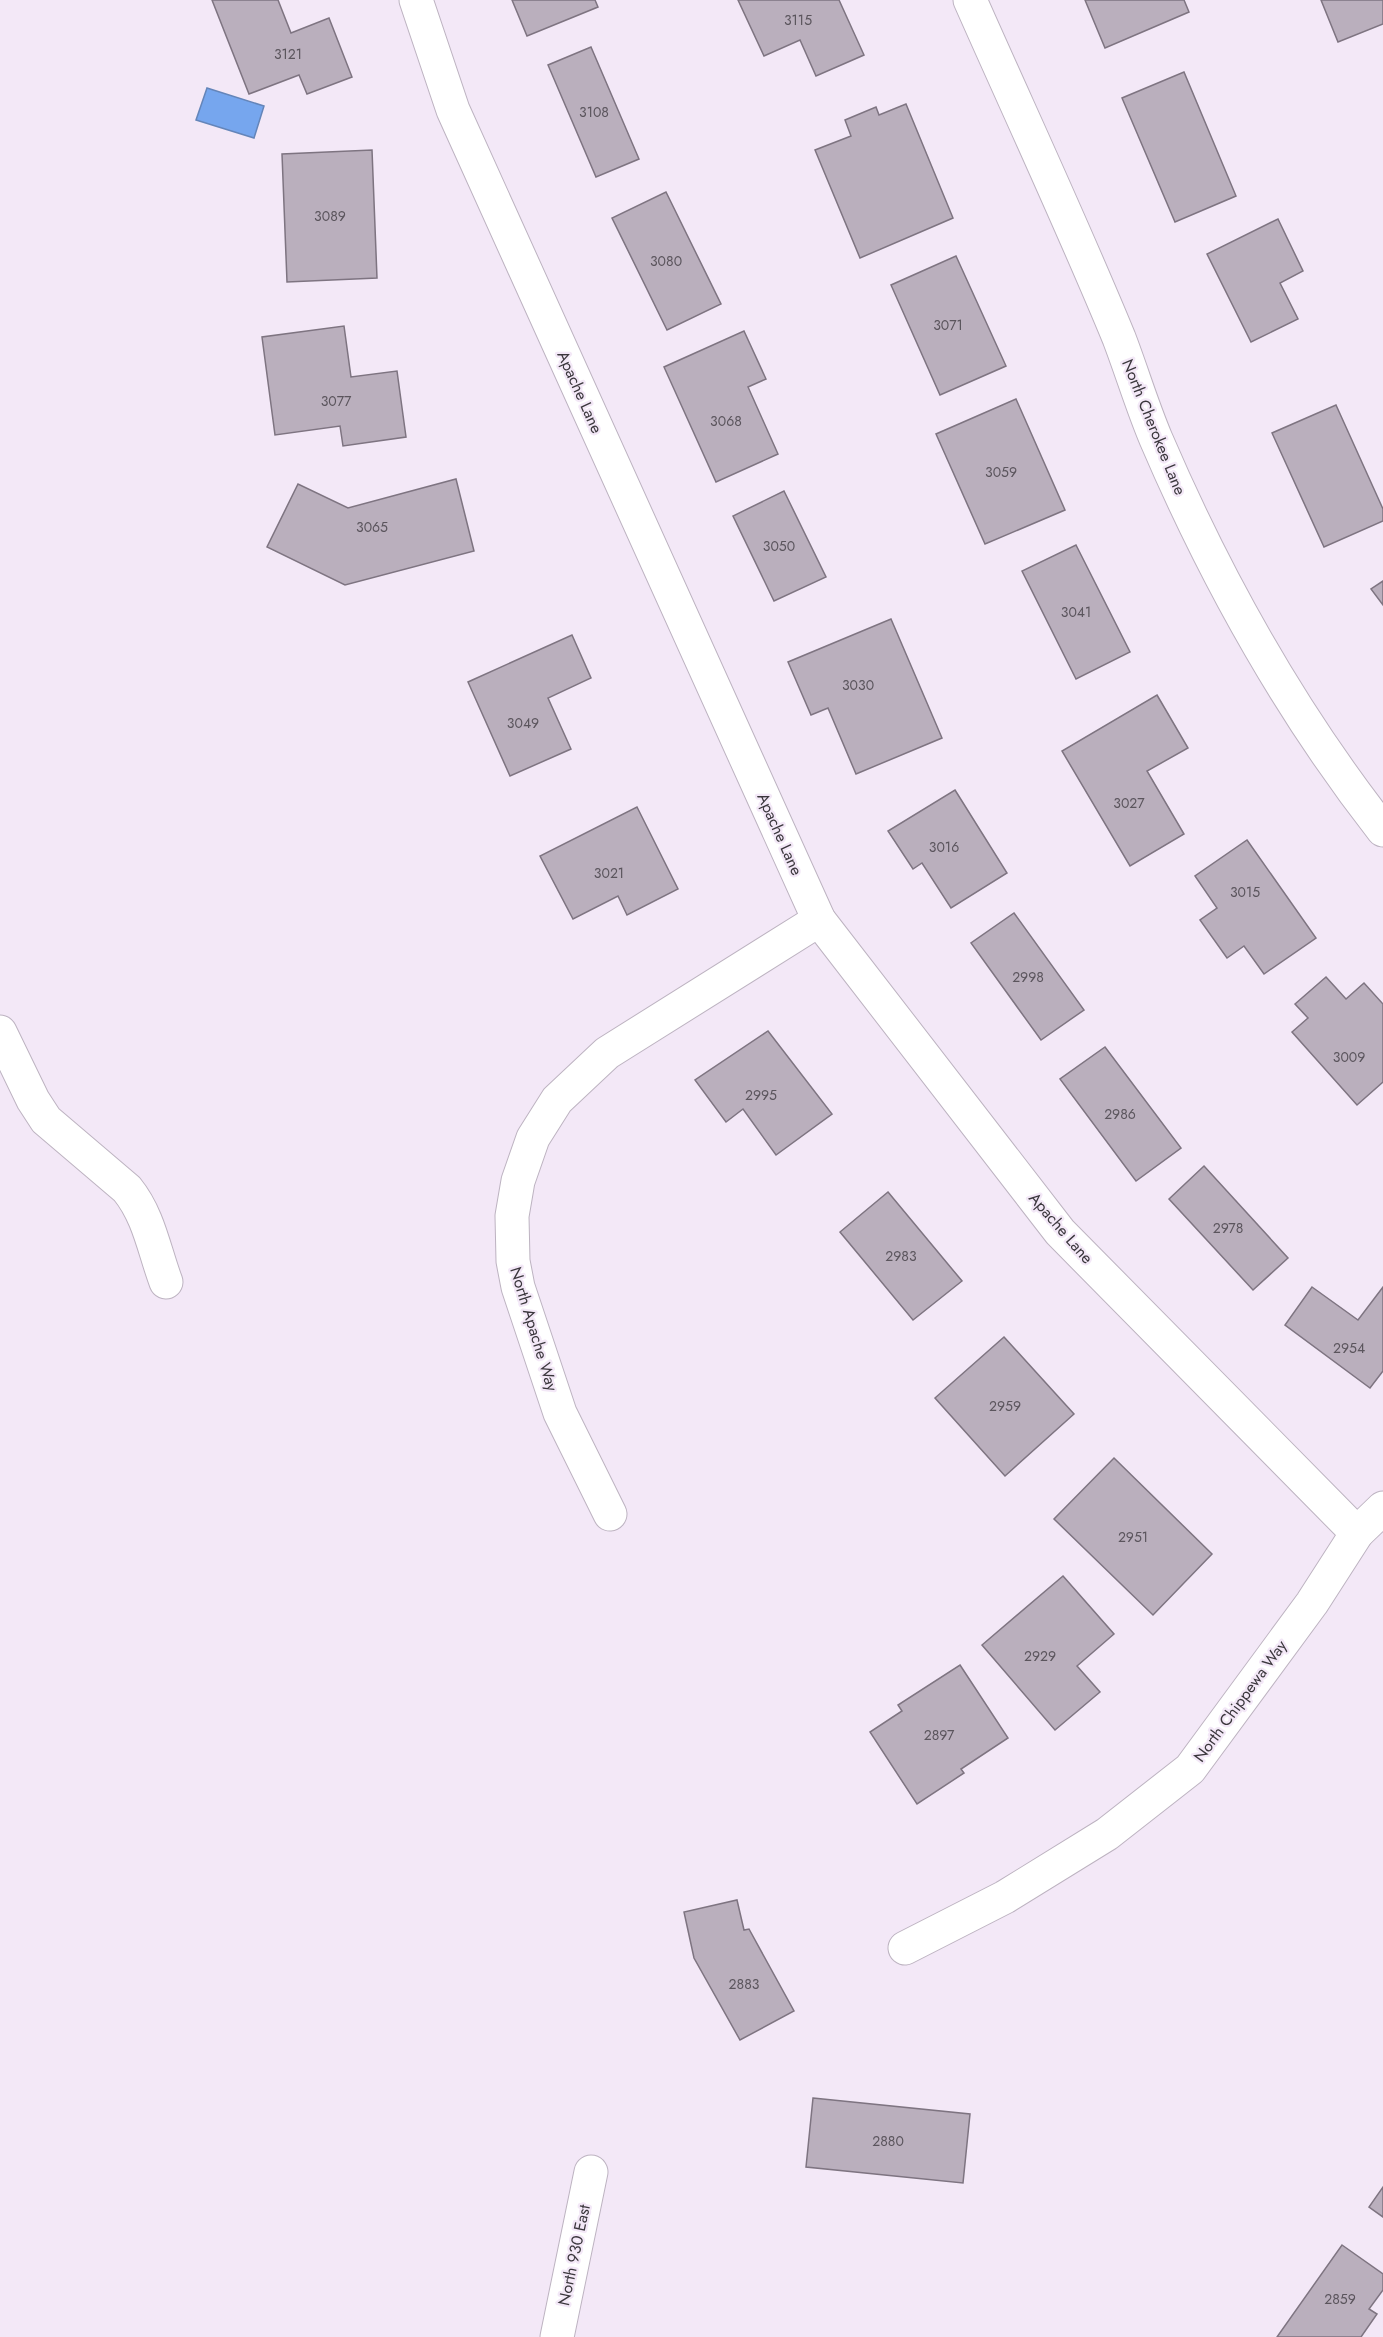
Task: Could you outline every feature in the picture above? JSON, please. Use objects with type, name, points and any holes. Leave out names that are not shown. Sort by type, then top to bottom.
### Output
[{"type":"street","name":"Apache Lane","points":[[416,0],[453,110],[819,920],[1060,1232],[1357,1533]]},
{"type":"street","name":"North Cherokee Lane","points":[[970,0],[1119,339],[1155,437],[1212,562],[1273,672],[1347,785],[1383,830]]},
{"type":"street","name":"North Apache Way","points":[[610,1514],[560,1413],[518,1287],[513,1261],[512,1216],[518,1181],[533,1138],[557,1100],[607,1053],[819,920]]},
{"type":"street","points":[[0,1032],[33,1100],[46,1120],[127,1189],[137,1202],[149,1226],[166,1282]]},
{"type":"street","name":"North Chippewa Way","points":[[905,1948],[1005,1897],[1097,1840],[1190,1769],[1312,1603],[1357,1533],[1383,1508]]},
{"type":"street","name":"North 930 East","points":[[557,2337],[591,2172]]},
{"type":"water","points":[[207,88],[264,106],[254,138],[196,120]]},
{"type":"building","points":[[212,0],[278,0],[291,33],[329,18],[352,77],[307,94],[299,75],[249,94]]},
{"type":"building","points":[[512,0],[595,0],[598,7],[527,36]]},
{"type":"building","points":[[738,0],[839,0],[864,55],[816,76],[800,40],[764,56]]},
{"type":"building","points":[[1085,0],[1184,0],[1189,12],[1105,48]]},
{"type":"building","points":[[1321,0],[1383,0],[1383,24],[1338,42]]},
{"type":"building","points":[[591,47],[639,159],[596,177],[548,65]]},
{"type":"building","points":[[1184,72],[1236,196],[1175,222],[1122,98]]},
{"type":"building","points":[[906,104],[953,218],[860,258],[815,150],[851,136],[845,120],[876,107],[879,115]]},
{"type":"building","points":[[372,150],[377,278],[287,282],[282,154]]},
{"type":"building","points":[[666,192],[721,304],[667,330],[612,218]]},
{"type":"building","points":[[1278,219],[1303,271],[1280,283],[1298,319],[1251,342],[1207,254]]},
{"type":"building","points":[[956,256],[1006,366],[940,395],[891,285]]},
{"type":"building","points":[[344,326],[351,377],[397,371],[406,437],[343,446],[340,426],[275,435],[262,337]]},
{"type":"building","points":[[744,331],[766,379],[748,387],[778,454],[716,482],[664,367]]},
{"type":"building","points":[[1016,399],[1065,510],[985,544],[936,434]]},
{"type":"building","points":[[1336,405],[1383,509],[1383,521],[1324,547],[1272,433]]},
{"type":"building","points":[[456,479],[474,551],[345,585],[267,547],[298,484],[348,508]]},
{"type":"building","points":[[784,491],[826,577],[774,601],[733,516]]},
{"type":"building","points":[[1076,545],[1130,652],[1076,679],[1022,571]]},
{"type":"building","points":[[1383,581],[1383,605],[1371,589]]},
{"type":"building","points":[[891,619],[942,738],[856,774],[828,708],[811,715],[788,662]]},
{"type":"building","points":[[572,635],[591,678],[548,698],[571,749],[510,776],[468,682]]},
{"type":"building","points":[[1157,695],[1188,748],[1147,771],[1184,834],[1130,866],[1062,751]]},
{"type":"building","points":[[955,790],[1007,873],[951,908],[922,863],[913,869],[888,831]]},
{"type":"building","points":[[637,807],[678,889],[627,915],[618,896],[573,919],[540,856]]},
{"type":"building","points":[[1247,840],[1316,938],[1264,974],[1244,946],[1227,958],[1200,920],[1217,908],[1195,876]]},
{"type":"building","points":[[1014,913],[1084,1010],[1041,1040],[971,943]]},
{"type":"building","points":[[1326,977],[1346,999],[1364,983],[1383,1004],[1383,1082],[1357,1105],[1292,1032],[1308,1018],[1295,1004]]},
{"type":"building","points":[[768,1031],[832,1114],[776,1155],[743,1109],[726,1122],[695,1080]]},
{"type":"building","points":[[1105,1047],[1181,1148],[1136,1181],[1060,1079]]},
{"type":"building","points":[[1204,1166],[1288,1258],[1253,1290],[1169,1199]]},
{"type":"building","points":[[888,1192],[962,1281],[913,1320],[840,1232]]},
{"type":"building","points":[[1312,1287],[1358,1320],[1383,1287],[1383,1371],[1370,1388],[1285,1325]]},
{"type":"building","points":[[1004,1337],[1074,1414],[1005,1476],[935,1398]]},
{"type":"building","points":[[1114,1458],[1212,1554],[1153,1615],[1054,1519]]},
{"type":"building","points":[[1063,1576],[1114,1634],[1077,1666],[1100,1692],[1055,1730],[982,1645]]},
{"type":"building","points":[[960,1665],[1008,1738],[961,1769],[964,1773],[917,1804],[870,1732],[902,1711],[898,1705]]},
{"type":"building","points":[[737,1900],[744,1930],[749,1929],[794,2011],[740,2040],[694,1958],[684,1912]]},
{"type":"building","points":[[813,2098],[970,2114],[963,2183],[806,2167]]},
{"type":"building","points":[[1383,2187],[1383,2217],[1369,2207]]},
{"type":"building","points":[[1342,2245],[1383,2274],[1383,2290],[1369,2309],[1377,2314],[1361,2337],[1277,2337]]}]
